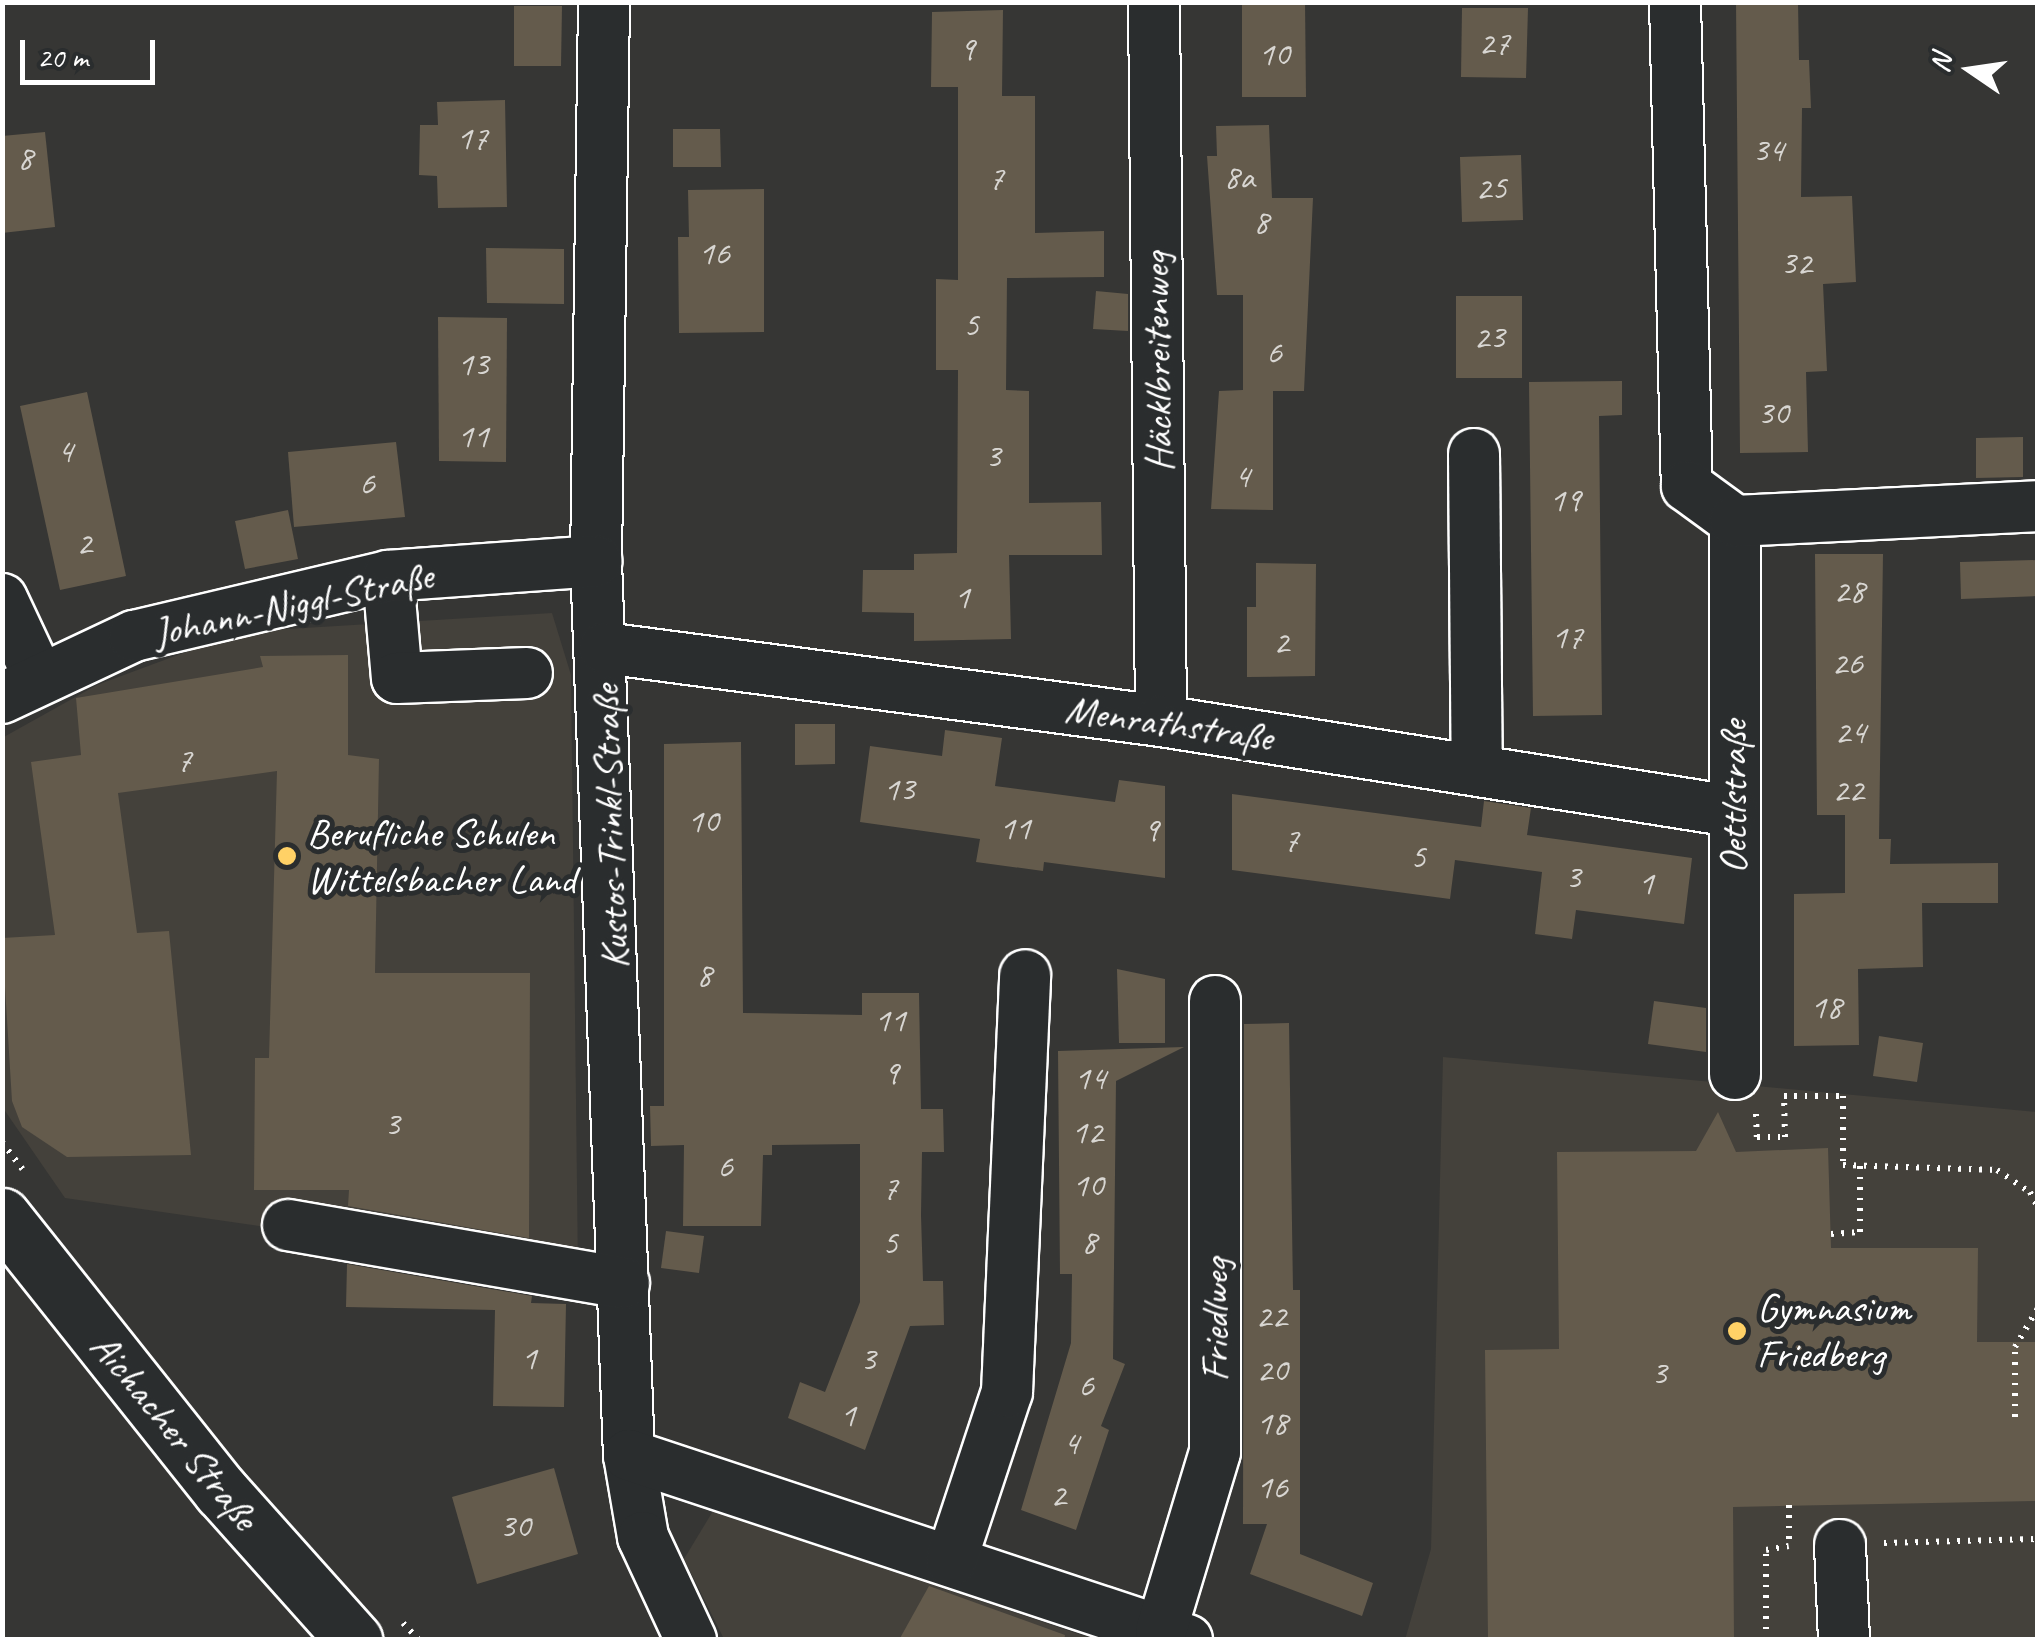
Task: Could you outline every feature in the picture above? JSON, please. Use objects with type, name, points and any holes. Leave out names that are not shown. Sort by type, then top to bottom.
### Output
[{"type":"main road","name":"Aichacher Straße","points":[[2,1216],[221,1491],[354,1640]]},
{"type":"street","name":"Kustos-Trinkl-Straße","points":[[604,2],[596,561],[604,648],[630,1455],[643,1537],[691,1640]]},
{"type":"street","name":"Häcklbreitenweg","points":[[1154,2],[1161,721]]},
{"type":"street","points":[[1674,2],[1687,486],[1735,520],[2038,506]]},
{"type":"street","points":[[1474,454],[1477,768]]},
{"type":"street","name":"Oettlstraße","points":[[1735,520],[1735,1074]]},
{"type":"street","name":"Johann-Niggl-Straße","points":[[21,688],[134,636],[388,576],[596,561]]},
{"type":"street","points":[[388,576],[396,678],[527,674]]},
{"type":"street","points":[[2,599],[21,688]]},
{"type":"street","name":"Menrathstraße","points":[[604,648],[1161,721],[1732,811]]},
{"type":"street","points":[[952,1561],[1007,1392],[1026,975]]},
{"type":"street","name":"Friedlweg","points":[[630,1455],[1174,1635],[1215,1452],[1216,1001]]},
{"type":"street","points":[[288,1224],[624,1282]]},
{"type":"street","points":[[1840,1545],[1844,1640]]},
{"type":"path","points":[[1757,1126],[1757,1137],[1784,1137],[1784,1096],[1843,1096],[1843,1165],[1997,1170],[2030,1192],[2038,1208]]},
{"type":"path","points":[[1830,1234],[1860,1232],[1860,1164]]},
{"type":"path","points":[[2015,1417],[2015,1347],[2038,1308]]},
{"type":"path","points":[[1938,1541],[2038,1539]]},
{"type":"path","points":[[1766,1640],[1766,1550],[1789,1546]]},
{"type":"shaded area","name":"Berufliche Schulen Wittelsbacher Land","points":[[552,613],[571,675],[578,1272],[65,1198],[3,1108],[2,738],[97,685],[194,649],[271,630]]},
{"type":"shaded area","name":"Gymnasium Friedberg","points":[[1443,1057],[2037,1112],[2037,1639],[1405,1640],[1431,1549]]},
{"type":"shaded area","points":[[713,1511],[1093,1639],[724,1639],[684,1559]]},
{"type":"building","points":[[1242,2],[1305,2],[1306,97],[1242,97]]},
{"type":"building","points":[[1736,2],[1798,2],[1799,60],[1809,60],[1811,108],[1802,108],[1801,197],[1852,196],[1856,282],[1823,284],[1827,371],[1806,372],[1808,452],[1740,453]]},
{"type":"building","points":[[514,6],[562,6],[561,66],[514,66]]},
{"type":"building","points":[[1462,8],[1528,8],[1526,78],[1461,77]]},
{"type":"building","points":[[1003,10],[1002,96],[1035,96],[1035,233],[1104,231],[1104,277],[1007,278],[1006,390],[1029,391],[1029,503],[1101,502],[1102,555],[1009,555],[1011,639],[914,641],[914,613],[862,612],[863,570],[914,570],[914,554],[957,553],[958,370],[936,370],[936,279],[958,280],[958,87],[931,87],[932,12]]},
{"type":"building","points":[[505,100],[507,207],[438,208],[437,176],[419,175],[420,125],[438,125],[437,102]]},
{"type":"building","points":[[1269,125],[1272,198],[1313,198],[1304,391],[1273,391],[1273,510],[1211,509],[1219,391],[1243,390],[1243,295],[1217,295],[1207,156],[1217,156],[1216,126]]},
{"type":"building","points":[[673,129],[720,129],[721,167],[673,167]]},
{"type":"building","points":[[45,132],[55,227],[2,233],[2,136]]},
{"type":"building","points":[[1521,155],[1523,220],[1462,222],[1460,157]]},
{"type":"building","points":[[764,189],[764,332],[679,333],[678,237],[689,237],[688,190]]},
{"type":"building","points":[[486,248],[564,249],[564,304],[487,303]]},
{"type":"building","points":[[1096,291],[1128,294],[1128,331],[1093,329]]},
{"type":"building","points":[[1456,296],[1522,296],[1522,378],[1456,378]]},
{"type":"building","points":[[438,317],[507,318],[506,462],[439,461]]},
{"type":"building","points":[[1622,381],[1622,415],[1599,416],[1602,715],[1533,716],[1529,382]]},
{"type":"building","points":[[87,392],[126,576],[60,590],[20,406]]},
{"type":"building","points":[[2023,437],[2023,477],[1976,478],[1976,438]]},
{"type":"building","points":[[396,442],[405,517],[294,527],[288,452]]},
{"type":"building","points":[[288,510],[298,559],[245,569],[235,521]]},
{"type":"building","points":[[1815,554],[1883,554],[1879,839],[1891,839],[1890,864],[1998,863],[1998,903],[1922,903],[1923,967],[1858,969],[1859,1045],[1794,1046],[1794,894],[1845,893],[1845,815],[1817,815]]},
{"type":"building","points":[[2038,560],[2038,596],[1961,599],[1960,562]]},
{"type":"building","points":[[1256,563],[1316,564],[1315,676],[1247,677],[1247,607],[1256,607]]},
{"type":"building","points":[[348,655],[348,755],[379,759],[375,973],[530,973],[529,1238],[348,1206],[349,1190],[254,1190],[255,1058],[269,1058],[277,771],[118,793],[137,933],[169,931],[191,1155],[67,1157],[22,1127],[12,1101],[2,938],[55,935],[31,762],[81,755],[76,698],[263,667],[260,656]]},
{"type":"building","points":[[795,724],[835,724],[835,764],[795,765]]},
{"type":"building","points":[[945,730],[1002,738],[995,786],[1115,802],[1119,780],[1165,786],[1165,878],[1044,862],[1043,871],[976,862],[980,839],[860,822],[870,746],[942,756]]},
{"type":"building","points":[[741,742],[743,1013],[862,1015],[862,993],[919,993],[921,1109],[943,1109],[944,1152],[922,1152],[921,1215],[923,1281],[943,1281],[944,1325],[910,1326],[865,1450],[788,1418],[800,1382],[825,1392],[860,1302],[860,1144],[772,1145],[772,1155],[763,1155],[761,1226],[683,1226],[684,1145],[651,1146],[650,1106],[664,1106],[664,744]]},
{"type":"building","points":[[1232,794],[1481,827],[1484,801],[1531,808],[1527,835],[1692,858],[1684,924],[1576,910],[1572,939],[1535,934],[1542,872],[1455,860],[1450,899],[1232,870]]},
{"type":"building","points":[[1117,969],[1165,979],[1165,1043],[1119,1043]]},
{"type":"building","points":[[1654,1001],[1706,1008],[1706,1052],[1648,1044]]},
{"type":"building","points":[[1289,1023],[1293,1290],[1300,1290],[1300,1554],[1373,1583],[1362,1616],[1250,1574],[1267,1524],[1243,1524],[1244,1024]]},
{"type":"building","points":[[1879,1036],[1923,1043],[1917,1082],[1873,1076]]},
{"type":"building","points":[[1184,1047],[1116,1081],[1113,1359],[1125,1364],[1101,1426],[1109,1430],[1076,1530],[1021,1510],[1071,1343],[1072,1274],[1060,1274],[1058,1051]]},
{"type":"building","points":[[1718,1112],[1736,1152],[1828,1148],[1831,1248],[1978,1248],[1977,1342],[2038,1342],[2038,1501],[1733,1507],[1734,1640],[1488,1640],[1485,1350],[1559,1349],[1557,1152],[1696,1151]]},
{"type":"building","points":[[666,1231],[704,1236],[699,1273],[661,1268]]},
{"type":"building","points":[[347,1264],[532,1296],[531,1303],[566,1304],[564,1407],[493,1406],[495,1310],[346,1307]]},
{"type":"building","points":[[554,1468],[578,1554],[477,1584],[452,1497]]},
{"type":"building","points":[[929,1586],[1065,1635],[1064,1640],[899,1640]]},
{"type":"place","name":"Berufliche Schulen Wittelsbacher Land","points":[[287,856]]},
{"type":"place","name":"Gymnasium Friedberg","points":[[1737,1331]]}]
